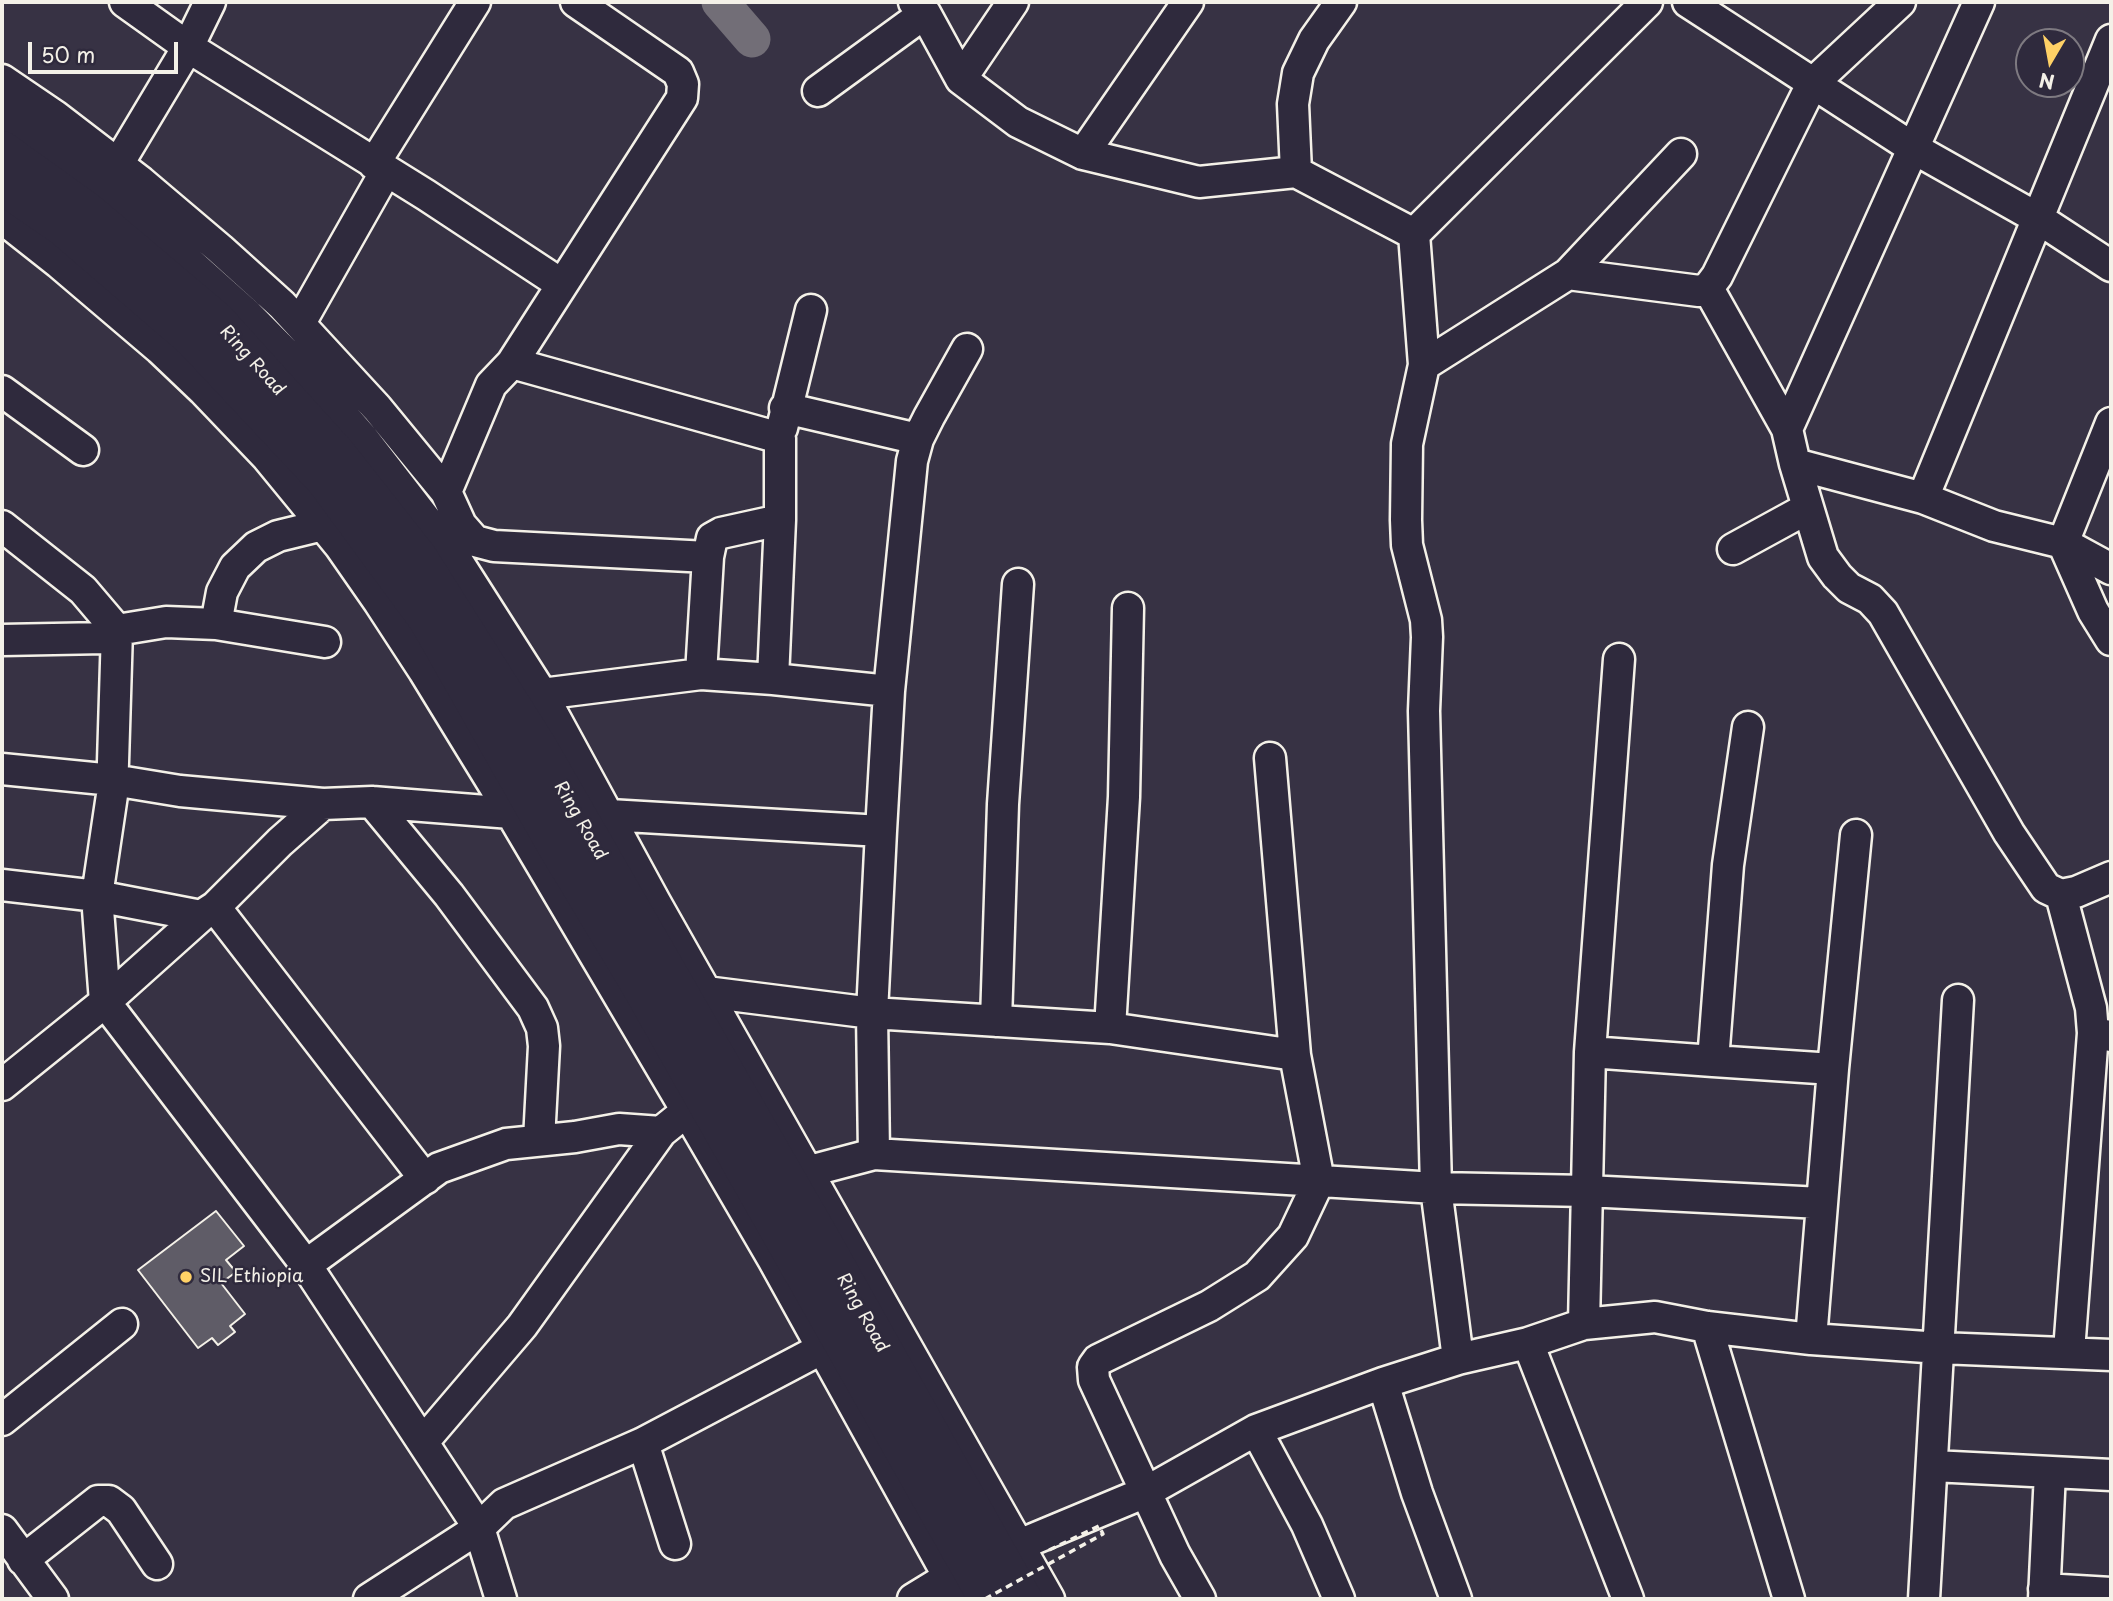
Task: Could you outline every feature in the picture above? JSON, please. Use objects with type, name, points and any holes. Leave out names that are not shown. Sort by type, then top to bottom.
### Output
[{"type":"highway","name":"Ring Road","points":[[2,150],[88,211],[216,320],[337,454],[418,557],[538,747],[821,1239],[1023,1599]]},
{"type":"highway","name":"Ring Road","points":[[3,213],[63,227],[192,338],[326,480],[428,620],[557,846],[637,979],[986,1599]]},
{"type":"street","points":[[125,2],[188,47],[561,284]]},
{"type":"street","points":[[118,164],[188,47],[210,2]]},
{"type":"street","points":[[300,323],[380,168],[475,2]]},
{"type":"street","points":[[446,492],[491,385],[512,363],[682,98],[683,84],[678,72],[576,2]]},
{"type":"street","points":[[961,79],[1013,2]]},
{"type":"street","points":[[1083,154],[1188,2]]},
{"type":"street","points":[[1296,172],[1293,104],[1298,73],[1314,40],[1341,2]]},
{"type":"street","points":[[1458,1359],[1436,1188],[1424,711],[1426,620],[1407,545],[1406,520],[1408,444],[1424,365],[1414,234],[1647,2]]},
{"type":"street","points":[[1688,2],[1913,148],[2039,219],[2111,266]]},
{"type":"street","points":[[1568,274],[1699,291],[1708,288],[1717,276],[1812,84],[1900,2]]},
{"type":"street","points":[[1787,429],[1979,2]]},
{"type":"street","points":[[818,91],[919,8],[961,79],[1018,122],[1083,154],[1199,182],[1296,172],[1414,234]]},
{"type":"street","points":[[1923,498],[2110,47]]},
{"type":"street","points":[[2,80],[118,164],[220,249],[300,323],[377,408],[446,492],[461,525],[475,541],[494,546],[709,557]]},
{"type":"street","points":[[2,112],[104,186],[248,315],[315,383],[411,498],[454,556],[542,694],[806,1172],[1032,1548],[1049,1599]]},
{"type":"street","points":[[1424,365],[1568,274],[1681,154]]},
{"type":"street","points":[[3,213],[160,349],[267,457],[340,546],[424,671],[687,1111],[823,1348],[955,1588],[913,1599]]},
{"type":"street","points":[[1708,288],[1787,429],[1823,556],[1837,576],[1849,587],[1870,598],[1883,613],[2009,833],[2046,888],[2062,895],[2111,877]]},
{"type":"street","points":[[773,679],[780,520],[780,438],[785,408],[811,310]]},
{"type":"street","points":[[874,1154],[872,1013],[881,831],[889,691],[912,461],[918,439],[967,349]]},
{"type":"street","points":[[512,363],[780,438]]},
{"type":"street","points":[[2,391],[83,450]]},
{"type":"street","points":[[785,408],[918,439]]},
{"type":"street","points":[[2111,423],[2063,543],[2093,611],[2111,640]]},
{"type":"street","points":[[1795,464],[1923,498],[1994,526],[2063,543],[2111,569]]},
{"type":"street","points":[[1733,549],[1808,508]]},
{"type":"street","points":[[701,674],[712,538],[721,533],[780,520]]},
{"type":"street","points":[[216,624],[222,592],[235,567],[256,547],[278,536],[323,525]]},
{"type":"street","points":[[2,526],[83,590],[117,630],[113,780],[97,896],[105,1002],[306,1265],[479,1528],[501,1599]]},
{"type":"street","points":[[996,1021],[1003,804],[1018,584]]},
{"type":"street","points":[[1110,1028],[1124,797],[1128,608]]},
{"type":"street","points":[[2,640],[105,638],[117,630],[166,622],[216,624],[325,642]]},
{"type":"street","points":[[1584,1324],[1590,1052],[1619,659]]},
{"type":"street","points":[[542,694],[701,674],[889,691]]},
{"type":"street","points":[[1713,1061],[1728,865],[1748,727]]},
{"type":"street","points":[[1200,1599],[1175,1555],[1094,1380],[1093,1367],[1098,1360],[1209,1306],[1257,1276],[1293,1236],[1319,1181],[1295,1055],[1270,758]]},
{"type":"street","points":[[2,769],[113,780],[180,792],[323,804],[372,802],[511,813]]},
{"type":"street","points":[[372,802],[449,895],[533,1008],[542,1028],[544,1046],[539,1140]]},
{"type":"street","points":[[2,1085],[105,1002],[208,912],[323,804]]},
{"type":"street","points":[[609,814],[881,831]]},
{"type":"street","points":[[1811,1339],[1821,1203],[1856,835]]},
{"type":"street","points":[[8,892],[97,896],[208,912],[425,1179]]},
{"type":"street","points":[[2062,895],[2091,1008],[2102,1034],[2069,1351]]},
{"type":"street","points":[[706,992],[872,1013],[1110,1028],[1295,1055]]},
{"type":"street","points":[[1924,1599],[1958,1000]]},
{"type":"street","points":[[1590,1052],[1833,1069]]},
{"type":"street","points":[[423,1442],[522,1326],[661,1132],[687,1111]]},
{"type":"street","points":[[306,1265],[439,1168],[506,1144],[619,1129],[661,1132]]},
{"type":"street","points":[[806,1172],[874,1154],[1436,1188],[1587,1191],[1821,1203]]},
{"type":"street","points":[[1032,1548],[1146,1492],[1256,1430],[1383,1383],[1458,1359],[1528,1343],[1584,1324],[1655,1317],[1707,1327],[1811,1339],[1940,1348],[2111,1354]]},
{"type":"street","points":[[2,1420],[122,1324]]},
{"type":"street","points":[[1707,1327],[1789,1599]]},
{"type":"street","points":[[1528,1343],[1628,1599]]},
{"type":"street","points":[[369,1599],[479,1528],[504,1504],[643,1443],[823,1348]]},
{"type":"street","points":[[1383,1383],[1417,1493],[1456,1599]]},
{"type":"street","points":[[1256,1430],[1307,1525],[1339,1599]]},
{"type":"street","points":[[643,1443],[675,1544]]},
{"type":"street","points":[[1933,1466],[2111,1475]]},
{"type":"street","points":[[2050,1472],[2044,1594],[2111,1593]]},
{"type":"street","points":[[23,1560],[98,1501],[109,1501],[121,1510],[158,1564]]},
{"type":"street","points":[[2,1530],[53,1599]]},
{"type":"path","points":[[986,1599],[1103,1534],[1099,1526],[1032,1548]]},
{"type":"building","name":"SIL Ethiopia","points":[[216,1211],[244,1246],[226,1260],[236,1272],[221,1283],[245,1314],[230,1326],[235,1332],[218,1345],[212,1338],[198,1348],[138,1270]]},
{"type":"waterway","points":[[720,2],[752,39]]},
{"type":"place","name":"SIL Ethiopia","points":[[186,1277]]}]
